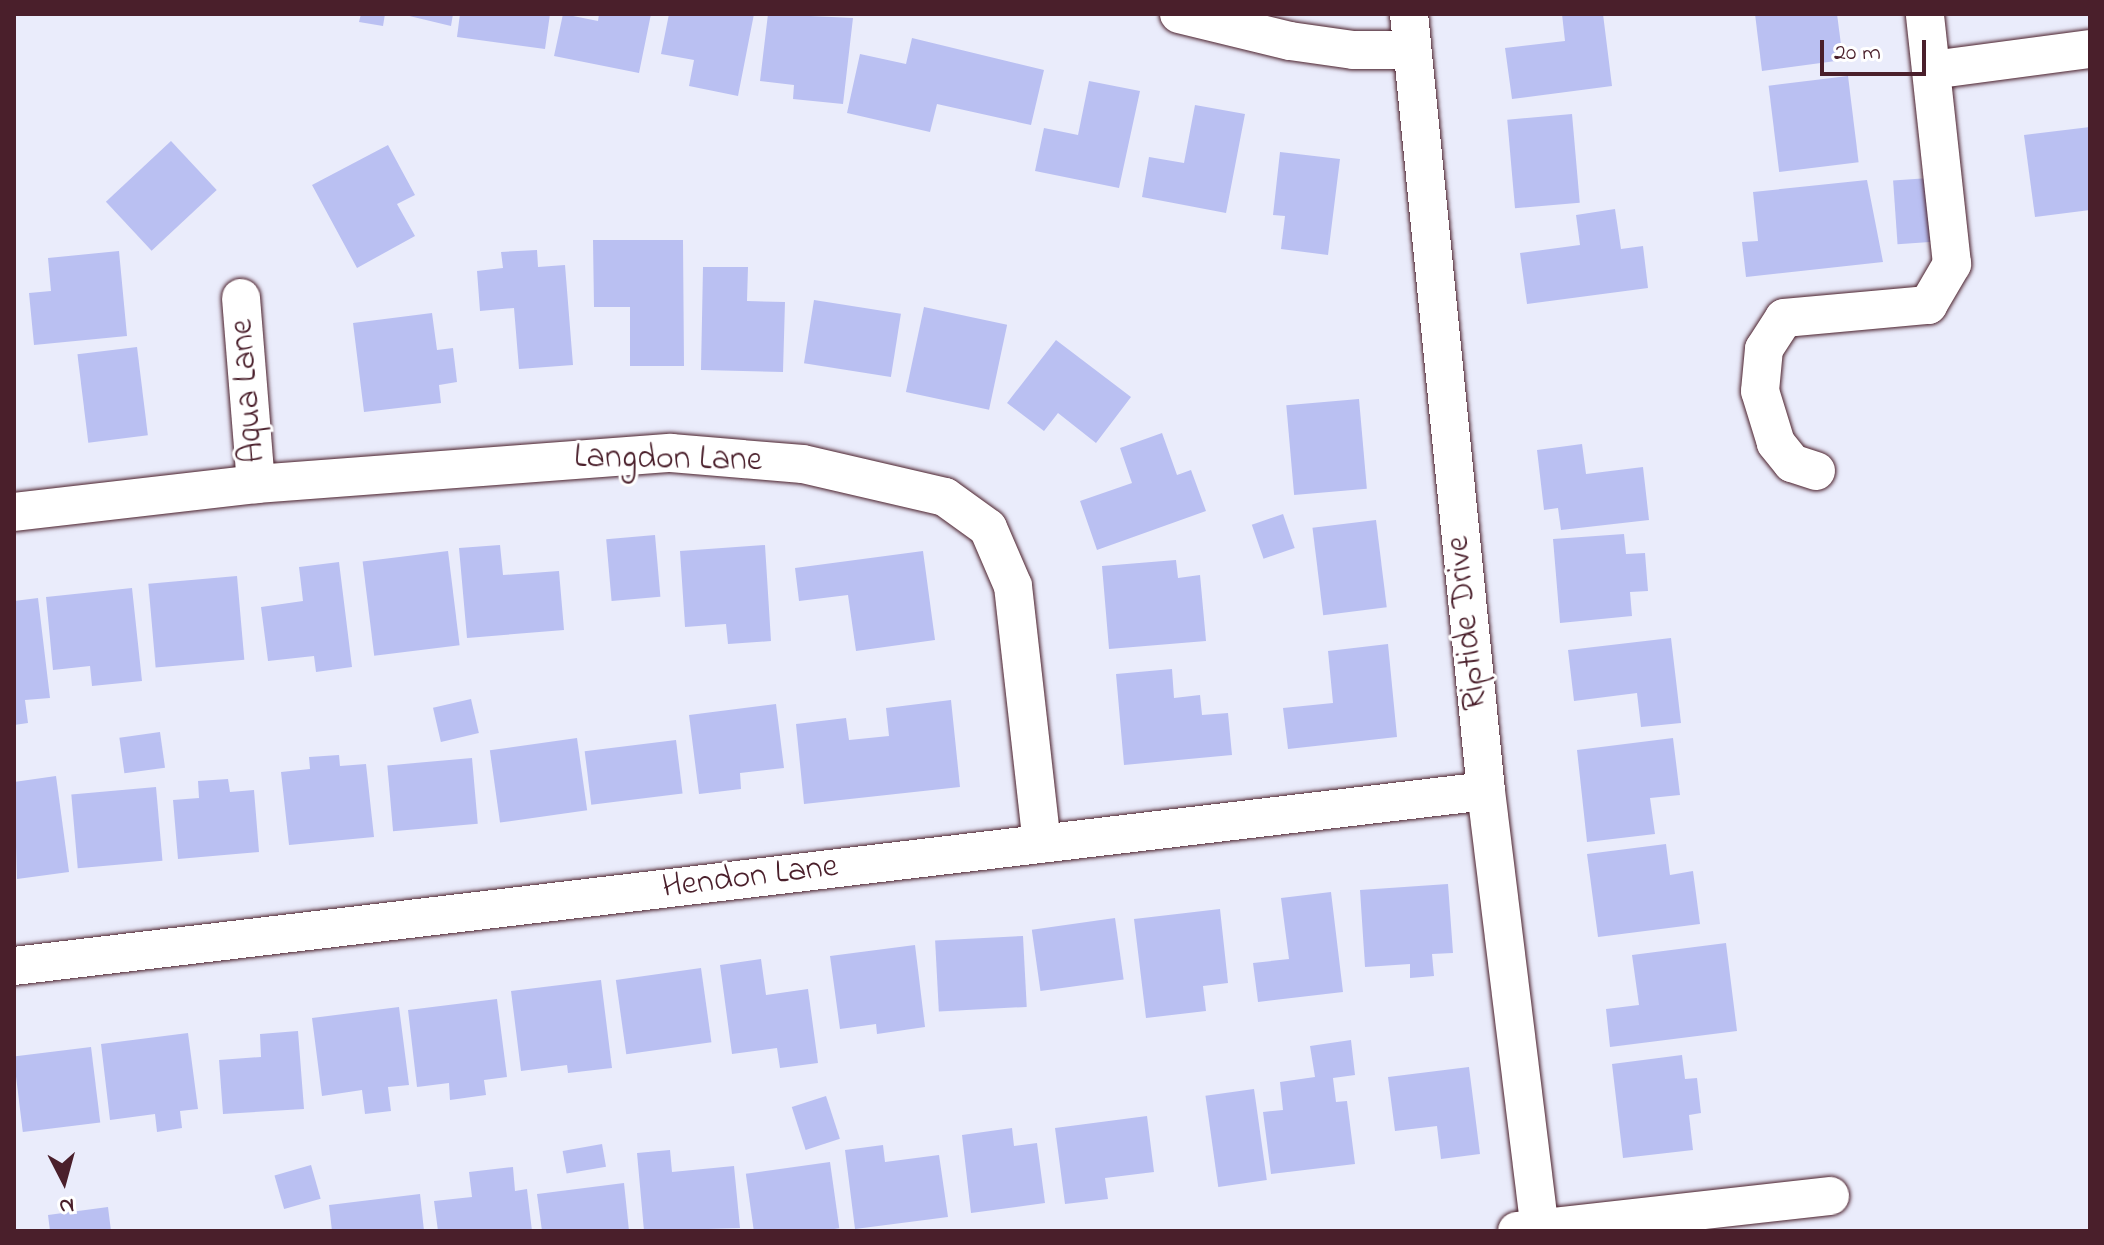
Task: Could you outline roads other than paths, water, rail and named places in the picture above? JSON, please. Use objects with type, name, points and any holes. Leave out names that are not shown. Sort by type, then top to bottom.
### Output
[{"type":"street","points":[[1179,14],[1290,41],[1353,50],[1409,32]]},
{"type":"street","points":[[1816,471],[1792,463],[1776,443],[1760,391],[1764,349],[1784,318],[1928,305],[1952,264],[1925,14]]},
{"type":"street","name":"Riptide Drive","points":[[1409,32],[1532,1230]]},
{"type":"street","points":[[1932,70],[2090,49]]},
{"type":"street","name":"Aqua Lane","points":[[241,298],[256,484]]},
{"type":"street","name":"Langdon Lane","points":[[14,512],[256,484],[671,453],[803,464],[945,497],[988,528],[1013,586],[1042,843]]},
{"type":"street","name":"Hendon Lane","points":[[14,966],[1486,791]]},
{"type":"street","points":[[1532,1230],[1830,1196]]}]
